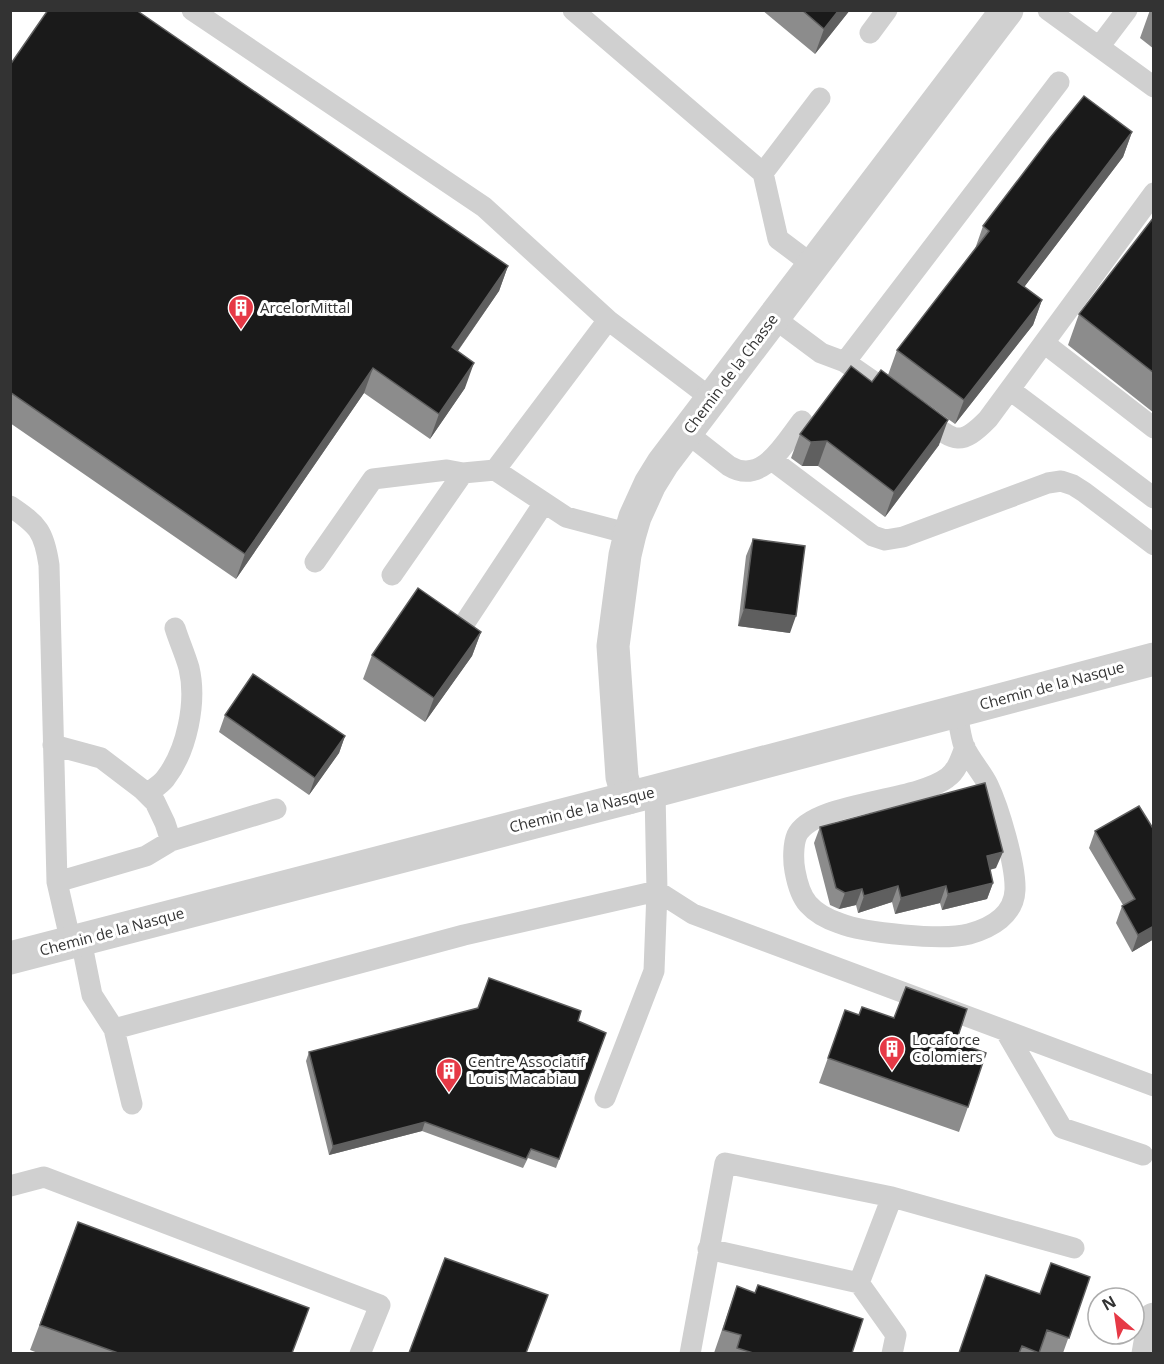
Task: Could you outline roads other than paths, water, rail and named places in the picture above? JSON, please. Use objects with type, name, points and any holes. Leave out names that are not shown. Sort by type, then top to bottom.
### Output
[{"type":"street","name":"Chemin de la Chasse","points":[[641,795],[622,777],[613,646],[625,555],[630,534],[650,484],[663,463],[1007,10]]},
{"type":"street","name":"Chemin de la Nasque","points":[[10,958],[641,795],[1154,659]]},
{"type":"street","points":[[1149,1353],[1154,1319]]},
{"type":"street","points":[[1149,1353],[1154,1348]]},
{"type":"lane","points":[[192,10],[484,207],[608,320],[712,399]]},
{"type":"lane","points":[[573,10],[763,173],[777,239],[814,266]]},
{"type":"lane","points":[[870,33],[887,10]]},
{"type":"lane","points":[[1048,10],[1154,87]]},
{"type":"lane","points":[[1099,47],[1127,10]]},
{"type":"lane","points":[[845,362],[1059,82]]},
{"type":"lane","points":[[763,173],[820,98]]},
{"type":"lane","points":[[774,318],[821,353],[845,362],[875,381],[949,436],[965,439],[976,432],[988,419],[1154,193]]},
{"type":"lane","points":[[495,470],[608,320]]},
{"type":"lane","points":[[1044,343],[1154,428]]},
{"type":"lane","points":[[1010,390],[1154,498]]},
{"type":"lane","points":[[687,433],[735,470],[756,471],[772,460],[802,422]]},
{"type":"lane","points":[[772,460],[873,536],[885,540],[914,534],[1021,492],[1048,483],[1061,482],[1073,485],[1084,492],[1154,544]]},
{"type":"lane","points":[[315,562],[374,479],[447,470],[463,473],[495,470],[566,518],[630,534]]},
{"type":"lane","points":[[392,575],[463,473]]},
{"type":"lane","points":[[466,621],[544,503]]},
{"type":"lane","points":[[10,506],[31,520],[38,528],[46,545],[49,565],[57,882],[92,995],[114,1029],[132,1104]]},
{"type":"lane","points":[[147,794],[164,780],[174,765],[186,730],[192,689],[189,669],[174,628]]},
{"type":"lane","points":[[957,711],[964,747],[987,783],[998,807],[1011,858],[1015,891],[1009,912],[994,924],[968,934],[929,937],[841,924],[823,917],[807,904],[798,886],[794,863],[796,836],[806,823],[830,813],[930,788],[949,777],[959,762],[964,747]]},
{"type":"lane","points":[[53,745],[101,758],[147,794],[155,802],[171,842]]},
{"type":"lane","points":[[605,1098],[654,971],[657,891],[641,795]]},
{"type":"lane","points":[[57,882],[146,856],[171,842],[276,809]]},
{"type":"lane","points":[[114,1029],[465,935],[657,891],[693,914],[1154,1086]]},
{"type":"lane","points":[[1006,1032],[1062,1128],[1143,1155]]},
{"type":"lane","points":[[690,1353],[725,1162],[892,1197],[1074,1248]]},
{"type":"lane","points":[[10,1186],[44,1177],[380,1305],[360,1353]]},
{"type":"lane","points":[[859,1283],[892,1197]]},
{"type":"lane","points":[[708,1249],[859,1283],[896,1335],[892,1353]]},
{"type":"place","name":"ArcelorMittal","points":[[241,331]]},
{"type":"place","name":"Locaforce Colomiers","points":[[892,1072]]},
{"type":"place","name":"Centre Associatif Louis Macabiau","points":[[449,1094]]}]
